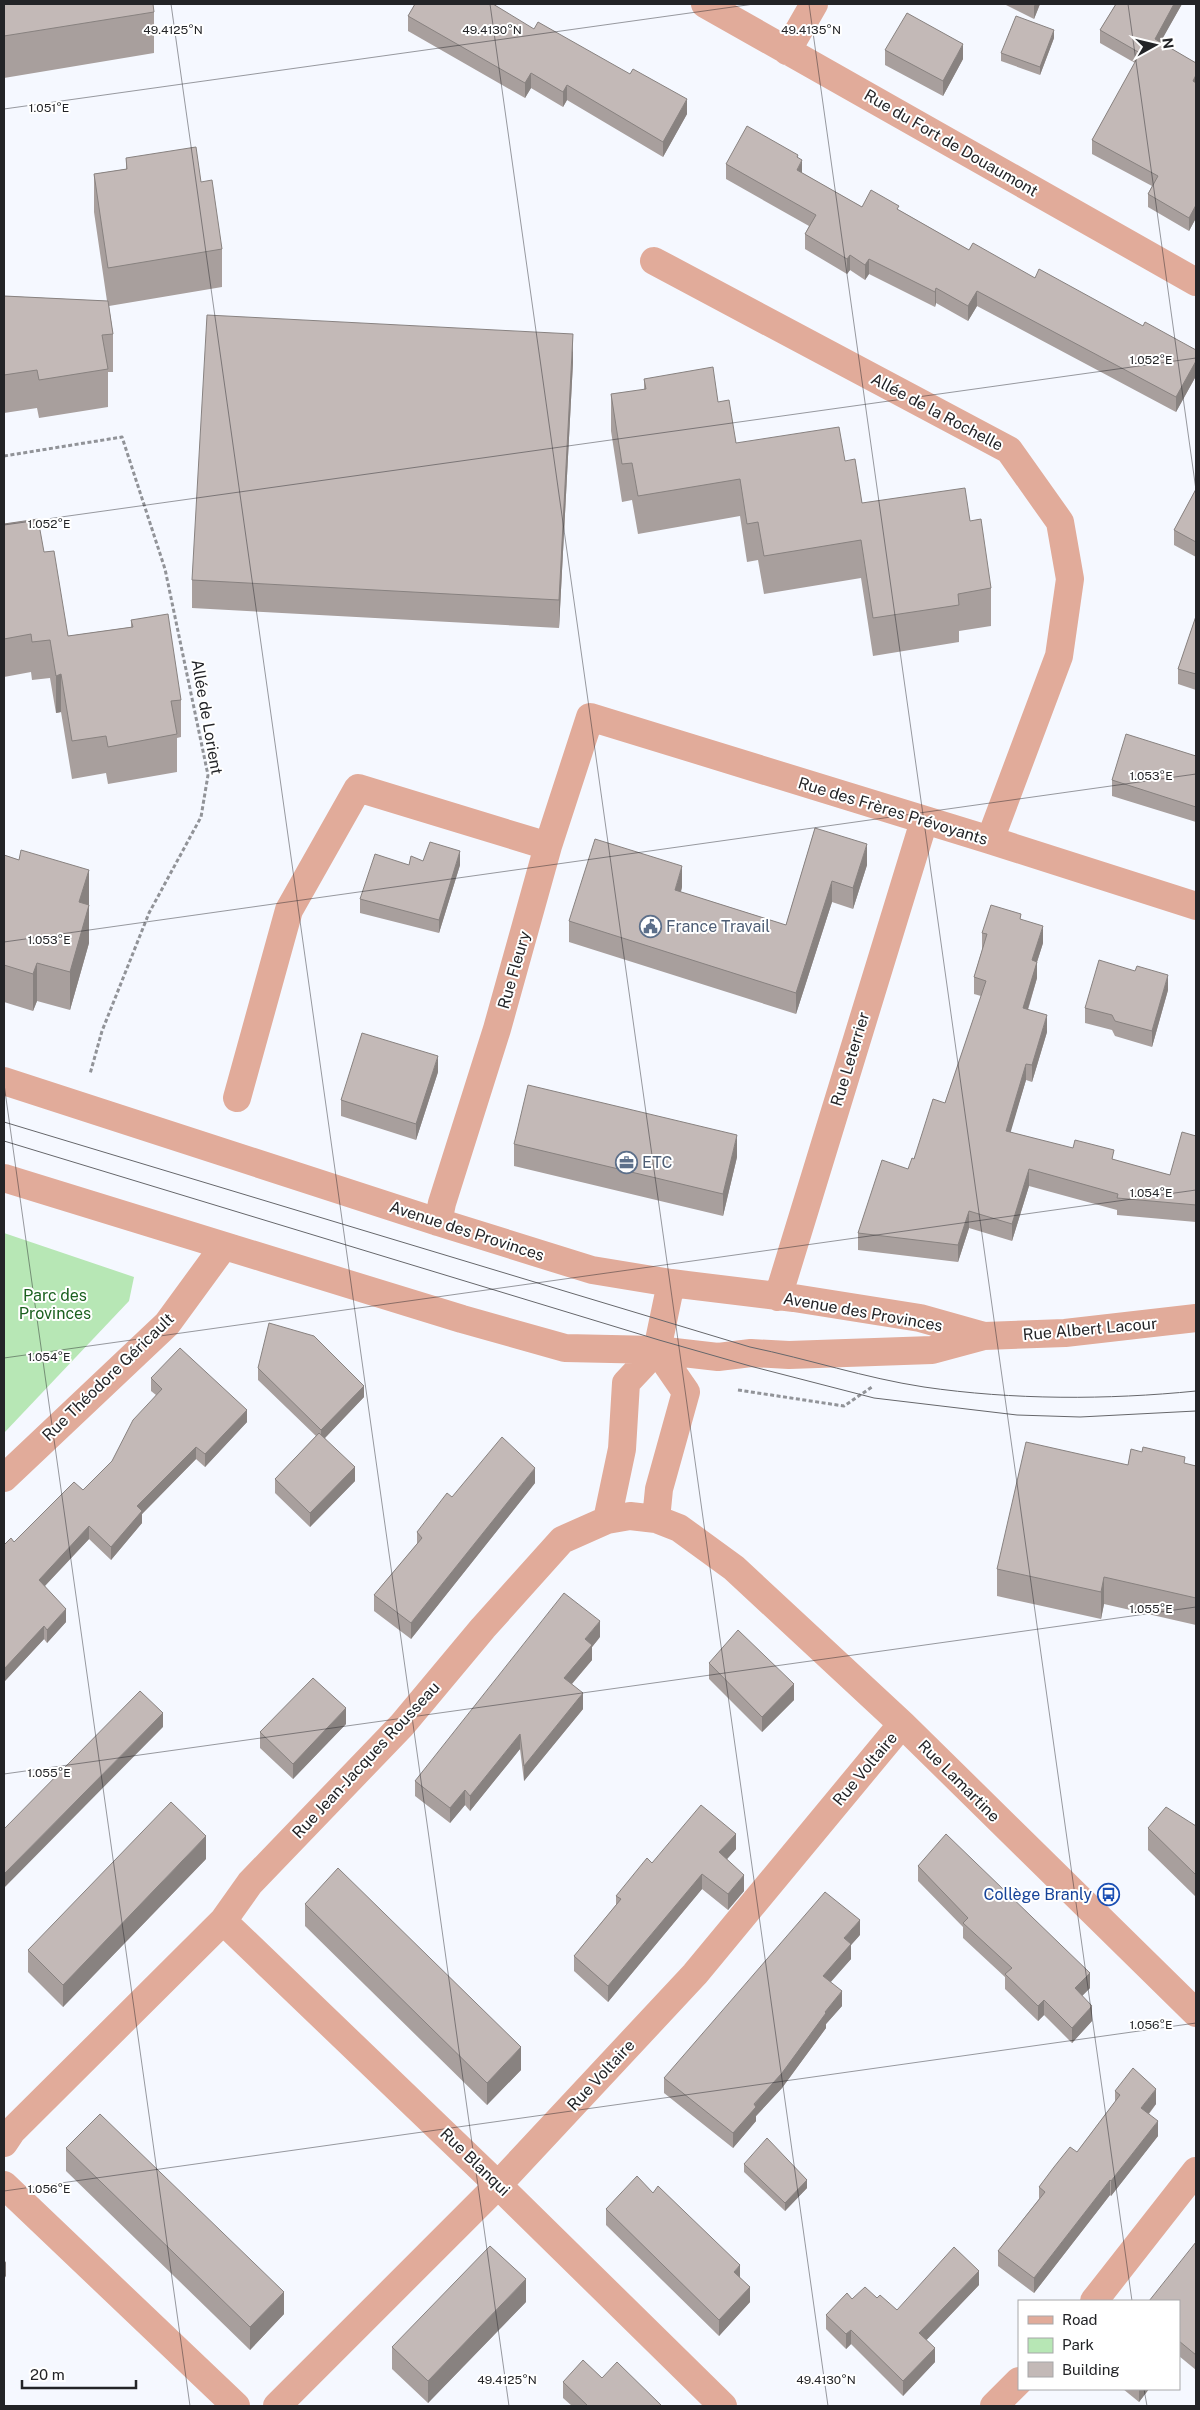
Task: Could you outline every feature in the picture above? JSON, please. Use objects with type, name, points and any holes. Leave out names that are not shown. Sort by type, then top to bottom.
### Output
[{"type":"street","name":"Rue du Fort de Douaumont","points":[[705,4],[1196,282]]},
{"type":"street","points":[[788,51],[814,4]]},
{"type":"street","name":"Allée de la Rochelle","points":[[654,261],[1009,450],[1060,522],[1070,579],[1060,656],[990,840]]},
{"type":"street","name":"Rue des Frères Prévoyants","points":[[590,717],[990,840],[1196,906]]},
{"type":"street","name":"Rue Fleury","points":[[438,1222],[442,1203],[497,1029],[548,846],[590,717]]},
{"type":"street","points":[[237,1098],[289,910],[358,788],[548,846]]},
{"type":"street","name":"Rue Leterrier","points":[[778,1297],[924,821]]},
{"type":"street","name":"Avenue des Provinces","points":[[4,1081],[592,1270],[920,1318],[984,1336]]},
{"type":"street","name":"Avenue des Provinces","points":[[4,1178],[462,1319],[565,1348],[657,1350],[718,1357],[751,1353],[789,1355],[932,1350],[984,1336]]},
{"type":"street","name":"Rue Théodore Géricault","points":[[4,1478],[167,1324],[224,1246]]},
{"type":"street","points":[[607,1520],[622,1449],[626,1383],[657,1350],[671,1283]]},
{"type":"street","name":"Rue Albert Lacour","points":[[984,1336],[1065,1333],[1196,1318]]},
{"type":"street","points":[[656,1519],[659,1489],[686,1392],[657,1350]]},
{"type":"street","name":"Rue Lamartine","points":[[607,1520],[630,1516],[656,1519],[679,1528],[734,1568],[902,1724],[1196,2013]]},
{"type":"street","name":"Rue Jean-Jacques Rousseau","points":[[4,2143],[12,2131],[224,1921],[250,1883],[402,1726],[483,1628],[562,1540],[607,1520]]},
{"type":"street","name":"Rue Voltaire","points":[[277,2406],[498,2185],[695,1974],[902,1724]]},
{"type":"street","name":"Rue Blanqui","points":[[224,1921],[498,2185],[723,2406]]},
{"type":"street","points":[[1095,2300],[1196,2171]]},
{"type":"street","points":[[4,2185],[236,2406]]},
{"type":"street","points":[[994,2406],[1018,2382]]},
{"type":"path","name":"Allée de Lorient","points":[[4,456],[122,437],[165,570],[208,775],[201,817],[149,913],[102,1031],[80,1104]]},
{"type":"green space","name":"Parc des Provinces","points":[[4,1233],[134,1277],[129,1301],[4,1433]]},
{"type":"building","points":[[4,4],[153,4],[154,12],[4,36]]},
{"type":"building","points":[[415,4],[493,4],[534,29],[538,22],[630,74],[633,69],[687,99],[663,142],[567,85],[563,92],[531,73],[525,83],[408,16]]},
{"type":"building","points":[[1116,4],[1174,4],[1155,39],[1196,63],[1196,75],[1193,81],[1196,83],[1196,205],[1189,218],[1148,194],[1158,176],[1092,140],[1140,53],[1100,30]]},
{"type":"building","points":[[907,13],[963,44],[943,81],[885,50]]},
{"type":"building","points":[[1016,16],[1054,30],[1040,67],[1001,53]]},
{"type":"building","points":[[747,126],[798,155],[797,157],[802,160],[797,170],[862,207],[871,190],[899,206],[897,209],[969,250],[973,243],[1035,278],[1039,269],[1143,326],[1145,322],[1196,350],[1196,361],[1176,397],[977,291],[968,306],[936,288],[935,292],[869,259],[865,265],[850,255],[847,259],[805,234],[816,215],[726,164]]},
{"type":"building","points":[[196,147],[201,182],[212,180],[222,249],[108,268],[94,174],[127,169],[126,158]]},
{"type":"building","points":[[4,296],[108,301],[113,334],[102,335],[108,369],[39,380],[37,370],[4,375]]},
{"type":"building","points":[[207,315],[573,334],[559,600],[192,580]]},
{"type":"building","points":[[713,367],[718,402],[729,400],[736,443],[839,427],[845,461],[855,459],[862,503],[965,488],[970,521],[981,519],[991,588],[958,594],[959,605],[873,618],[861,540],[764,556],[758,522],[747,524],[740,479],[638,496],[632,463],[622,464],[611,394],[646,389],[644,379]]},
{"type":"building","points":[[1196,489],[1196,542],[1174,530]]},
{"type":"building","points":[[38,519],[44,552],[54,551],[68,636],[133,627],[131,620],[168,614],[181,700],[171,701],[177,734],[108,747],[106,736],[72,741],[61,674],[56,676],[50,640],[32,642],[31,634],[4,639],[4,524]]},
{"type":"building","points":[[1196,616],[1196,674],[1178,669]]},
{"type":"building","points":[[1126,734],[1196,756],[1196,807],[1112,780]]},
{"type":"building","points":[[815,828],[867,844],[853,888],[832,881],[796,993],[569,921],[595,839],[682,866],[675,890],[786,925]]},
{"type":"building","points":[[430,842],[460,851],[439,920],[360,899],[375,854],[409,865],[411,856],[423,861]]},
{"type":"building","points":[[21,850],[89,870],[79,902],[89,905],[70,972],[37,963],[33,974],[4,965],[4,855],[19,860]]},
{"type":"building","points":[[991,905],[1021,914],[1020,919],[1043,926],[1032,960],[1037,962],[1023,1008],[1047,1015],[1032,1065],[1026,1064],[1006,1131],[1073,1148],[1075,1140],[1114,1150],[1112,1159],[1170,1175],[1182,1132],[1196,1136],[1196,1205],[1117,1198],[1118,1194],[1029,1169],[1012,1224],[969,1211],[958,1245],[858,1233],[882,1160],[908,1169],[912,1158],[914,1159],[933,1099],[945,1103],[986,981],[974,977],[987,934],[982,933]]},
{"type":"building","points":[[1099,960],[1135,971],[1137,966],[1168,975],[1152,1031],[1115,1021],[1112,1015],[1085,1008]]},
{"type":"building","points":[[362,1033],[438,1056],[416,1124],[341,1100]]},
{"type":"building","name":"ETC","points":[[528,1085],[737,1135],[723,1194],[514,1144]]},
{"type":"building","points":[[269,1323],[314,1336],[364,1386],[321,1430],[258,1368]]},
{"type":"building","points":[[180,1348],[247,1410],[205,1454],[196,1447],[137,1506],[142,1511],[111,1547],[89,1526],[39,1580],[66,1609],[47,1630],[44,1626],[4,1669],[4,1545],[11,1538],[14,1542],[74,1482],[83,1490],[112,1461],[133,1420],[162,1389],[151,1378]]},
{"type":"building","points":[[319,1433],[355,1467],[310,1513],[275,1479]]},
{"type":"building","points":[[502,1437],[535,1468],[411,1623],[374,1595],[422,1538],[417,1532],[447,1493],[452,1497]]},
{"type":"building","points":[[1026,1442],[1128,1465],[1131,1449],[1142,1452],[1143,1447],[1185,1457],[1184,1463],[1196,1466],[1196,1598],[1104,1577],[1101,1592],[997,1569]]},
{"type":"building","points":[[564,1593],[600,1621],[585,1639],[592,1645],[564,1678],[583,1693],[524,1766],[520,1734],[470,1796],[465,1790],[450,1808],[415,1781]]},
{"type":"building","points":[[738,1630],[794,1684],[762,1717],[709,1663]]},
{"type":"building","points":[[313,1678],[346,1708],[293,1764],[260,1732]]},
{"type":"building","points":[[140,1691],[163,1713],[4,1874],[4,1829]]},
{"type":"building","points":[[171,1802],[206,1836],[63,1985],[28,1950]]},
{"type":"building","points":[[701,1805],[736,1834],[719,1852],[744,1875],[728,1894],[702,1874],[608,1986],[574,1956],[621,1899],[616,1896],[647,1858],[652,1863]]},
{"type":"building","points":[[1166,1807],[1196,1826],[1196,1875],[1148,1828]]},
{"type":"building","points":[[946,1834],[1090,1973],[1075,1988],[1092,2006],[1072,2028],[1044,2000],[1038,2006],[1005,1974],[1012,1968],[963,1923],[968,1918],[918,1866]]},
{"type":"building","points":[[338,1868],[521,2047],[487,2083],[305,1904]]},
{"type":"building","points":[[825,1892],[860,1920],[844,1938],[851,1944],[823,1976],[842,1991],[782,2073],[754,2104],[756,2107],[733,2133],[664,2078]]},
{"type":"building","points":[[1133,2068],[1156,2089],[1141,2108],[1158,2121],[1034,2278],[998,2251],[1045,2192],[1039,2187],[1054,2167],[1070,2147],[1077,2152],[1120,2095],[1115,2091]]},
{"type":"building","points":[[100,2114],[284,2292],[250,2327],[66,2148]]},
{"type":"building","points":[[767,2138],[807,2180],[785,2203],[744,2164]]},
{"type":"building","points":[[637,2176],[653,2193],[658,2186],[740,2265],[734,2272],[750,2287],[719,2320],[606,2209]]},
{"type":"building","points":[[1196,2242],[1196,2355],[1180,2342],[1180,2300],[1150,2300]]},
{"type":"building","points":[[490,2246],[526,2279],[428,2381],[392,2347]]},
{"type":"building","points":[[954,2247],[979,2271],[919,2333],[935,2348],[903,2381],[851,2330],[846,2334],[826,2315],[847,2293],[852,2299],[865,2287],[877,2298],[880,2295],[897,2310]]},
{"type":"building","points":[[583,2360],[602,2378],[617,2362],[662,2406],[588,2406],[563,2382]]},
{"type":"tram line","points":[[4,1122],[750,1347],[880,1379],[958,1391],[1026,1396],[1094,1397],[1196,1391]]},
{"type":"tram line","points":[[4,1141],[659,1340],[874,1398],[1017,1415],[1080,1417],[1196,1411]]},
{"type":"place","name":"France Travail","points":[[650,926]]},
{"type":"place","name":"ETC","points":[[626,1162]]},
{"type":"place","name":"Collège Branly","points":[[1108,1894]]}]
